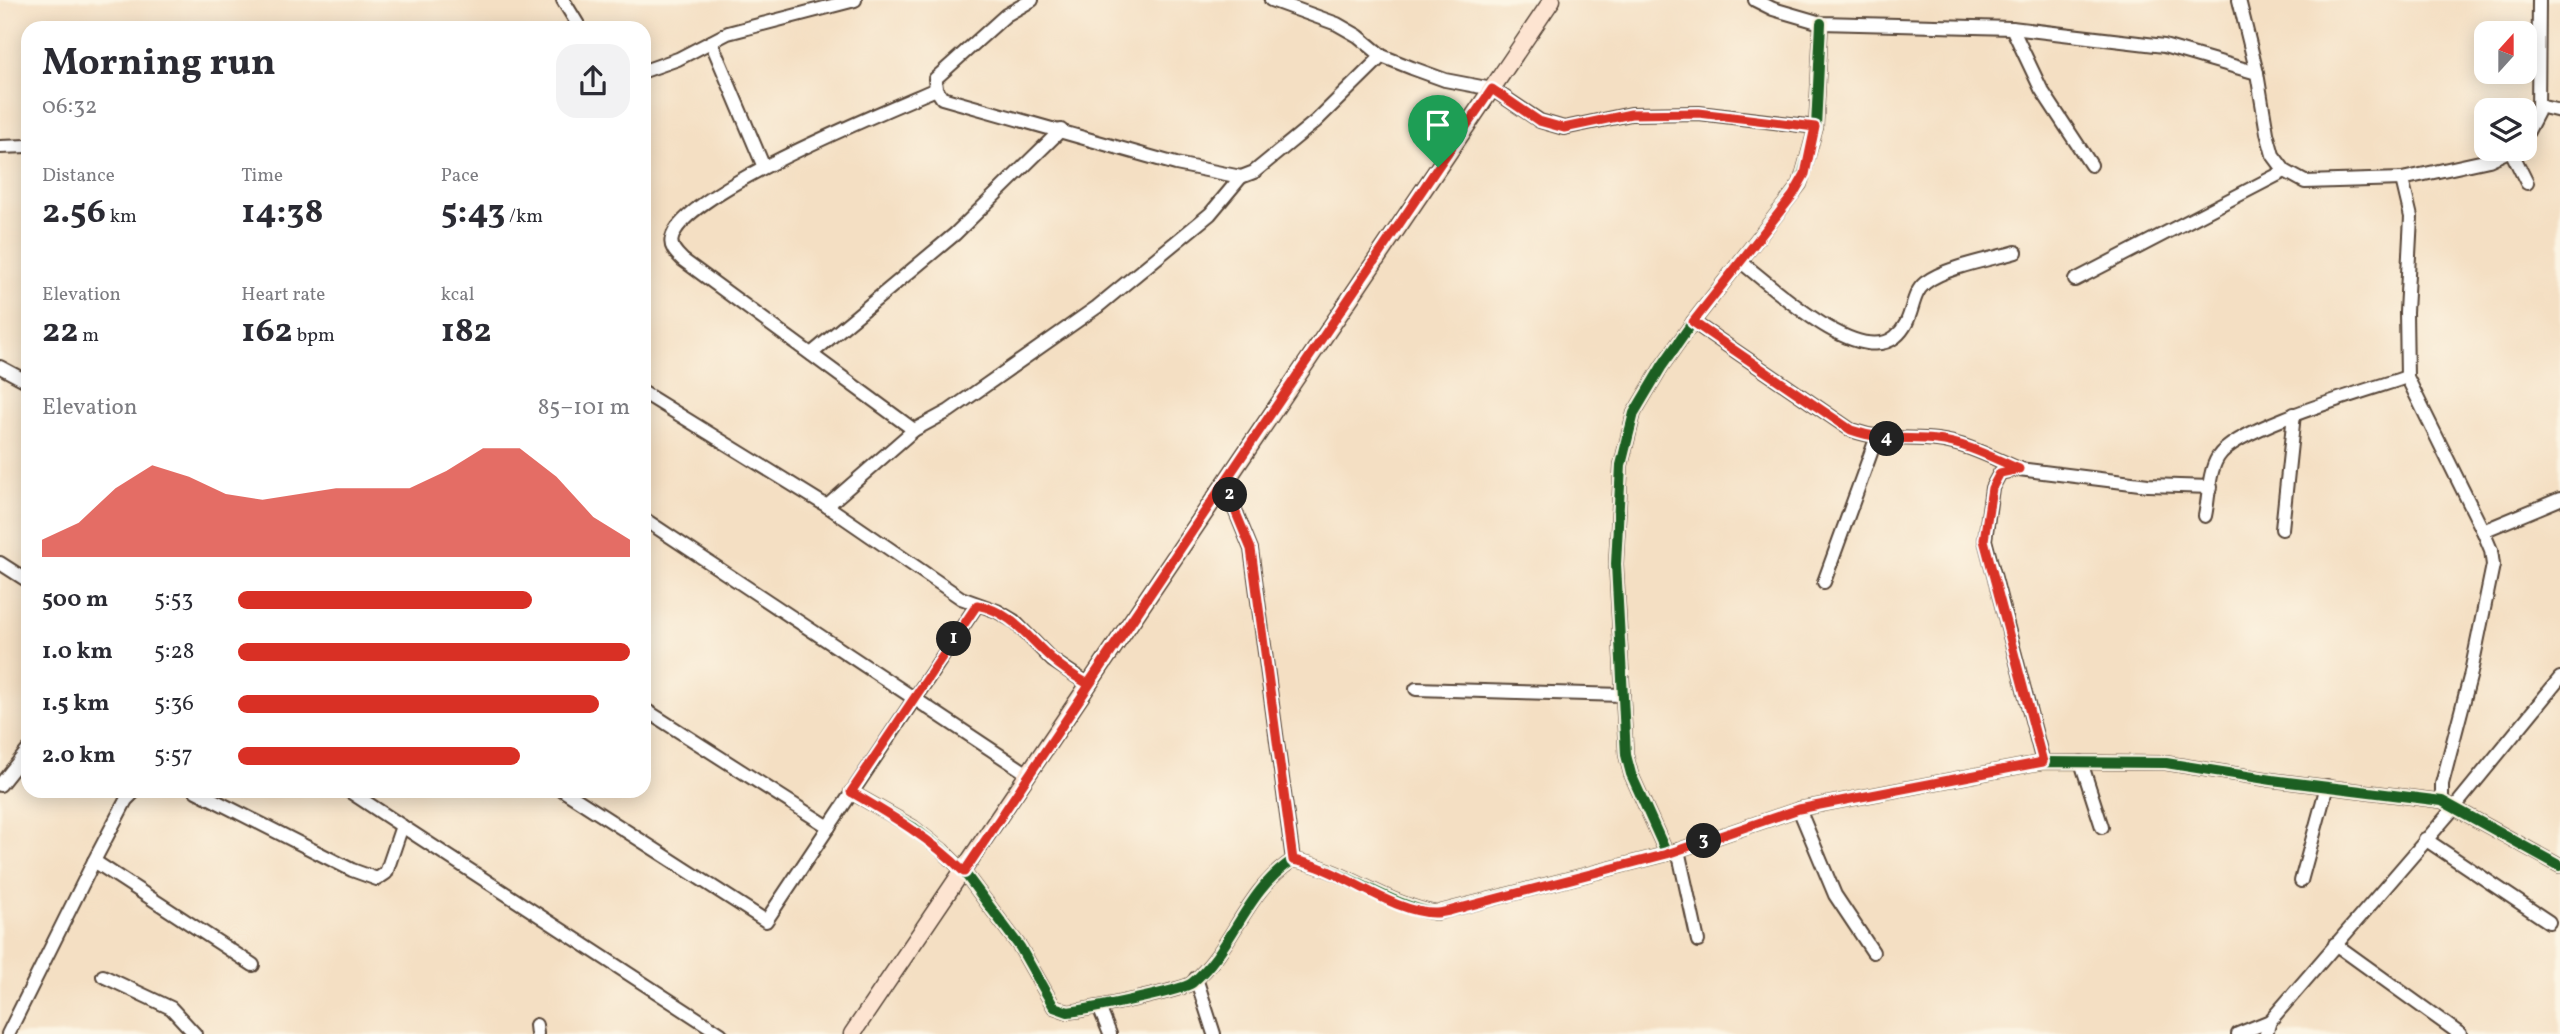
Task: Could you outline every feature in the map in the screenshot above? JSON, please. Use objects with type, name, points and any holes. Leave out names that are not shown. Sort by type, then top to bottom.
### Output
[{"type":"main road","points":[[852,1034],[1552,0]]},
{"type":"street","points":[[563,0],[576,21]]},
{"type":"street","points":[[651,69],[678,59],[727,33],[855,0]]},
{"type":"street","points":[[1032,0],[1006,15],[935,79],[936,89],[942,98],[1176,164],[1241,177]]},
{"type":"street","points":[[1271,0],[1337,24],[1359,36],[1382,56],[1445,80],[1492,89],[1539,121],[1564,128],[1631,114],[1699,113],[1815,127]]},
{"type":"street","points":[[1755,0],[1773,9],[1821,23],[2012,28],[2164,46],[2258,73]]},
{"type":"street","points":[[2239,0],[2258,73],[2270,144],[2273,155],[2285,171],[2305,182],[2402,179],[2484,161]]},
{"type":"street","points":[[2537,110],[2539,0]]},
{"type":"street","points":[[1698,942],[1673,852],[1631,774],[1626,755],[1615,564],[1621,465],[1634,413],[1662,366],[1800,184],[1815,127],[1821,23]]},
{"type":"street","points":[[2012,28],[2040,89],[2091,164]]},
{"type":"street","points":[[711,42],[763,165]]},
{"type":"street","points":[[827,506],[914,430],[949,411],[1097,307],[1210,214],[1241,177],[1254,172],[1316,121],[1382,56]]},
{"type":"street","points":[[914,430],[683,260],[673,250],[670,240],[678,224],[763,165],[936,89]]},
{"type":"street","points":[[2539,106],[2560,111]]},
{"type":"street","points":[[811,354],[955,234],[1061,130]]},
{"type":"street","points":[[0,147],[21,146]]},
{"type":"street","points":[[2517,161],[2527,183]]},
{"type":"street","points":[[2075,279],[2285,171]]},
{"type":"street","points":[[2402,179],[2411,217],[2406,312],[2407,377],[2483,531],[2491,550],[2493,565],[2470,677],[2442,784],[2442,802]]},
{"type":"street","points":[[1741,262],[1811,316],[1857,343],[1875,346],[1893,340],[1909,325],[1923,284],[1937,276],[2016,252]]},
{"type":"street","points":[[1693,322],[1851,430],[1875,439],[1940,440],[1980,452],[2019,469],[2148,485],[2211,487]]},
{"type":"street","points":[[0,367],[21,378]]},
{"type":"street","points":[[2205,516],[2218,456],[2228,447],[2294,414],[2407,377]]},
{"type":"street","points":[[651,397],[827,506],[961,598],[997,611],[1014,621],[1052,660],[1088,684]]},
{"type":"street","points":[[2282,529],[2294,414]]},
{"type":"street","points":[[1824,582],[1875,439]]},
{"type":"street","points":[[2019,469],[2000,473],[1992,488],[1984,540],[2043,762]]},
{"type":"street","points":[[1224,484],[1251,549],[1293,860]]},
{"type":"street","points":[[2483,531],[2560,499]]},
{"type":"street","points":[[651,525],[1028,774]]},
{"type":"street","points":[[0,563],[21,576]]},
{"type":"street","points":[[575,798],[766,921],[977,605]]},
{"type":"street","points":[[2266,1034],[2270,1021],[2558,683]]},
{"type":"street","points":[[1416,689],[1623,695]]},
{"type":"street","points":[[651,713],[829,827]]},
{"type":"street","points":[[0,785],[21,759]]},
{"type":"street","points":[[851,792],[913,827],[964,872],[1020,947],[1054,1007],[1068,1012],[1191,984],[1218,951],[1265,882],[1293,860],[1314,863],[1411,909],[1436,913],[1673,852],[1799,809],[2043,762],[2166,763],[2442,802],[2560,866]]},
{"type":"street","points":[[2081,762],[2102,827]]},
{"type":"street","points":[[2301,881],[2326,786]]},
{"type":"street","points":[[8,1034],[128,798]]},
{"type":"street","points":[[210,798],[352,870],[377,879],[386,873],[402,827]]},
{"type":"street","points":[[359,798],[721,1034]]},
{"type":"street","points":[[1799,809],[1835,895],[1873,952]]},
{"type":"street","points":[[2425,839],[2549,922]]},
{"type":"street","points":[[94,861],[253,965]]},
{"type":"street","points":[[2335,944],[2460,1034]]},
{"type":"street","points":[[103,976],[171,1008],[195,1034]]},
{"type":"street","points":[[1196,978],[1214,1034]]},
{"type":"street","points":[[1099,1007],[1110,1034]]},
{"type":"street","points":[[2238,1034],[2270,1021]]},
{"type":"cycle path","points":[[1667,854],[1631,774],[1626,755],[1616,564],[1621,465],[1634,413],[1662,366],[1800,184],[1816,127],[1821,23]]},
{"type":"cycle path","points":[[851,792],[913,827],[964,872],[1020,947],[1054,1007],[1068,1012],[1153,995],[1192,983],[1219,954],[1262,888],[1293,860],[1330,870],[1399,902],[1436,913],[1667,854],[1799,809],[2043,762],[2166,763],[2272,780],[2442,801],[2560,866]]},
{"type":"route","points":[[1492,89],[1539,121],[1564,128],[1590,125],[1631,114],[1699,113],[1815,127],[1805,174],[1800,184],[1693,322],[1851,430],[1875,439],[1940,440],[1980,452],[2019,469],[2000,473],[1992,488],[1984,540],[2043,762],[1799,809],[1667,854],[1464,907],[1436,913],[1411,909],[1314,863],[1293,860],[1258,585],[1251,549],[1239,514],[1224,484],[964,872],[913,827],[851,792],[977,605],[988,607],[1014,621],[1052,660],[1088,684],[1438,167],[1492,89]]}]
